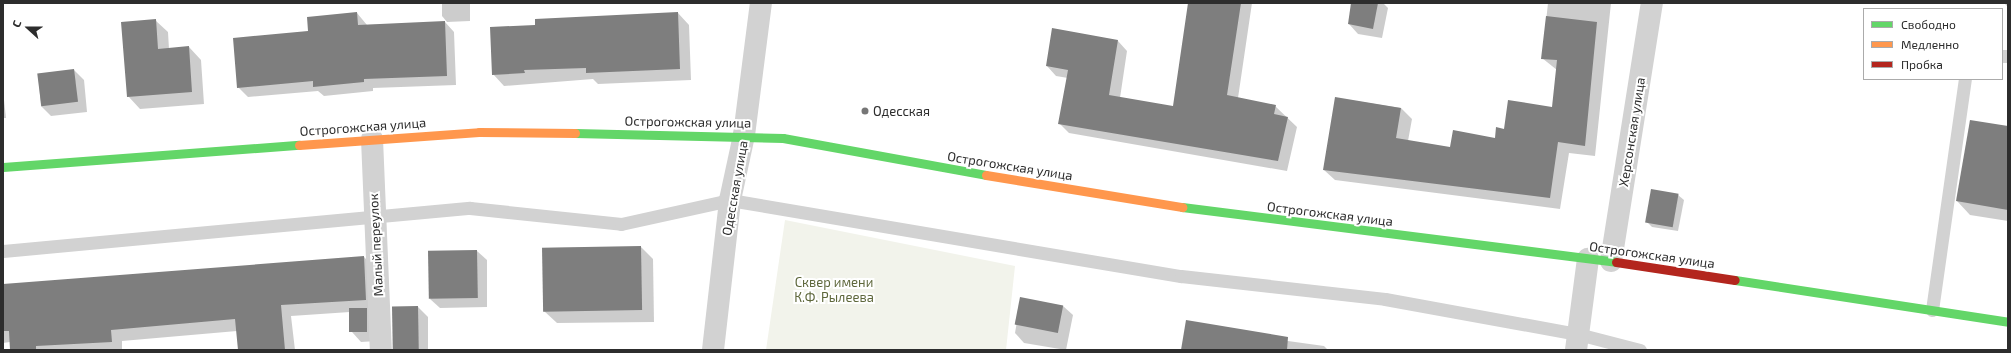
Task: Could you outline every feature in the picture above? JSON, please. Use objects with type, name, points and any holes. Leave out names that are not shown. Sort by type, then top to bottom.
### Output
[{"type":"street","name":"Одесская улица","points":[[713,350],[730,200],[744,135],[761,3]]},
{"type":"street","name":"Херсонская улица","points":[[1611,261],[1652,3]]},
{"type":"street","name":"Острогожская улица","points":[[3,167],[479,132],[744,135],[784,138],[861,155],[1228,214],[1611,261],[2008,322]]},
{"type":"street","name":"Малый переулок","points":[[372,139],[381,350]]},
{"type":"street","points":[[1577,342],[1588,259]]},
{"type":"lane","points":[[1932,310],[1965,80]]},
{"type":"lane","points":[[3,251],[375,214],[470,208],[621,224],[730,200],[1181,276],[1385,299],[1577,342],[1640,350]]},
{"type":"green space","name":"Сквер имени К.Ф. Рылеева","points":[[785,220],[1015,266],[1006,350],[766,350]]},
{"type":"building","points":[[1188,3],[1241,3],[1227,95],[1276,105],[1274,114],[1288,117],[1278,161],[1058,124],[1068,70],[1046,66],[1052,28],[1118,40],[1109,95],[1173,106]]},
{"type":"building","points":[[1351,3],[1378,3],[1373,29],[1348,24]]},
{"type":"building","points":[[357,12],[358,25],[445,21],[447,76],[364,79],[364,82],[313,87],[313,81],[237,88],[233,38],[308,31],[307,17]]},
{"type":"building","points":[[678,12],[680,69],[586,73],[586,68],[524,70],[525,73],[492,75],[490,27],[535,25],[535,19]]},
{"type":"building","points":[[1546,16],[1597,22],[1585,146],[1558,142],[1550,198],[1323,170],[1335,97],[1401,108],[1396,138],[1450,147],[1453,130],[1495,138],[1496,127],[1504,129],[1508,100],[1552,107],[1557,60],[1541,59]]},
{"type":"building","points":[[156,19],[158,49],[189,46],[192,92],[127,97],[121,22]]},
{"type":"building","points":[[74,69],[78,102],[41,106],[37,74]]},
{"type":"building","points":[[1970,120],[2008,126],[2008,210],[1956,201]]},
{"type":"building","points":[[1651,189],[1679,194],[1673,227],[1645,222]]},
{"type":"building","points":[[641,246],[642,310],[543,312],[542,248]]},
{"type":"building","points":[[477,250],[478,298],[429,299],[428,251]]},
{"type":"building","points":[[364,256],[366,300],[281,305],[285,350],[238,350],[235,319],[111,330],[112,342],[36,346],[36,350],[10,350],[9,331],[3,331],[3,284]]},
{"type":"building","points":[[1020,297],[1063,305],[1058,333],[1015,324]]},
{"type":"building","points":[[392,306],[418,306],[419,350],[393,350]]},
{"type":"building","points":[[349,308],[367,308],[367,332],[349,332]]},
{"type":"building","points":[[1186,320],[1288,337],[1287,350],[1181,350]]},
{"type":"traffic: fast","points":[[575,133],[783,138],[986,175]]},
{"type":"traffic: fast","points":[[3,167],[299,145]]},
{"type":"traffic: fast","points":[[1182,207],[1616,262]]},
{"type":"traffic: fast","points":[[1735,280],[2008,322]]},
{"type":"traffic: slow","points":[[299,145],[479,132],[575,133]]},
{"type":"traffic: slow","points":[[986,175],[1182,207]]},
{"type":"traffic: jam","points":[[1616,262],[1735,280]]},
{"type":"place","name":"Одесская","points":[[865,111]]}]
